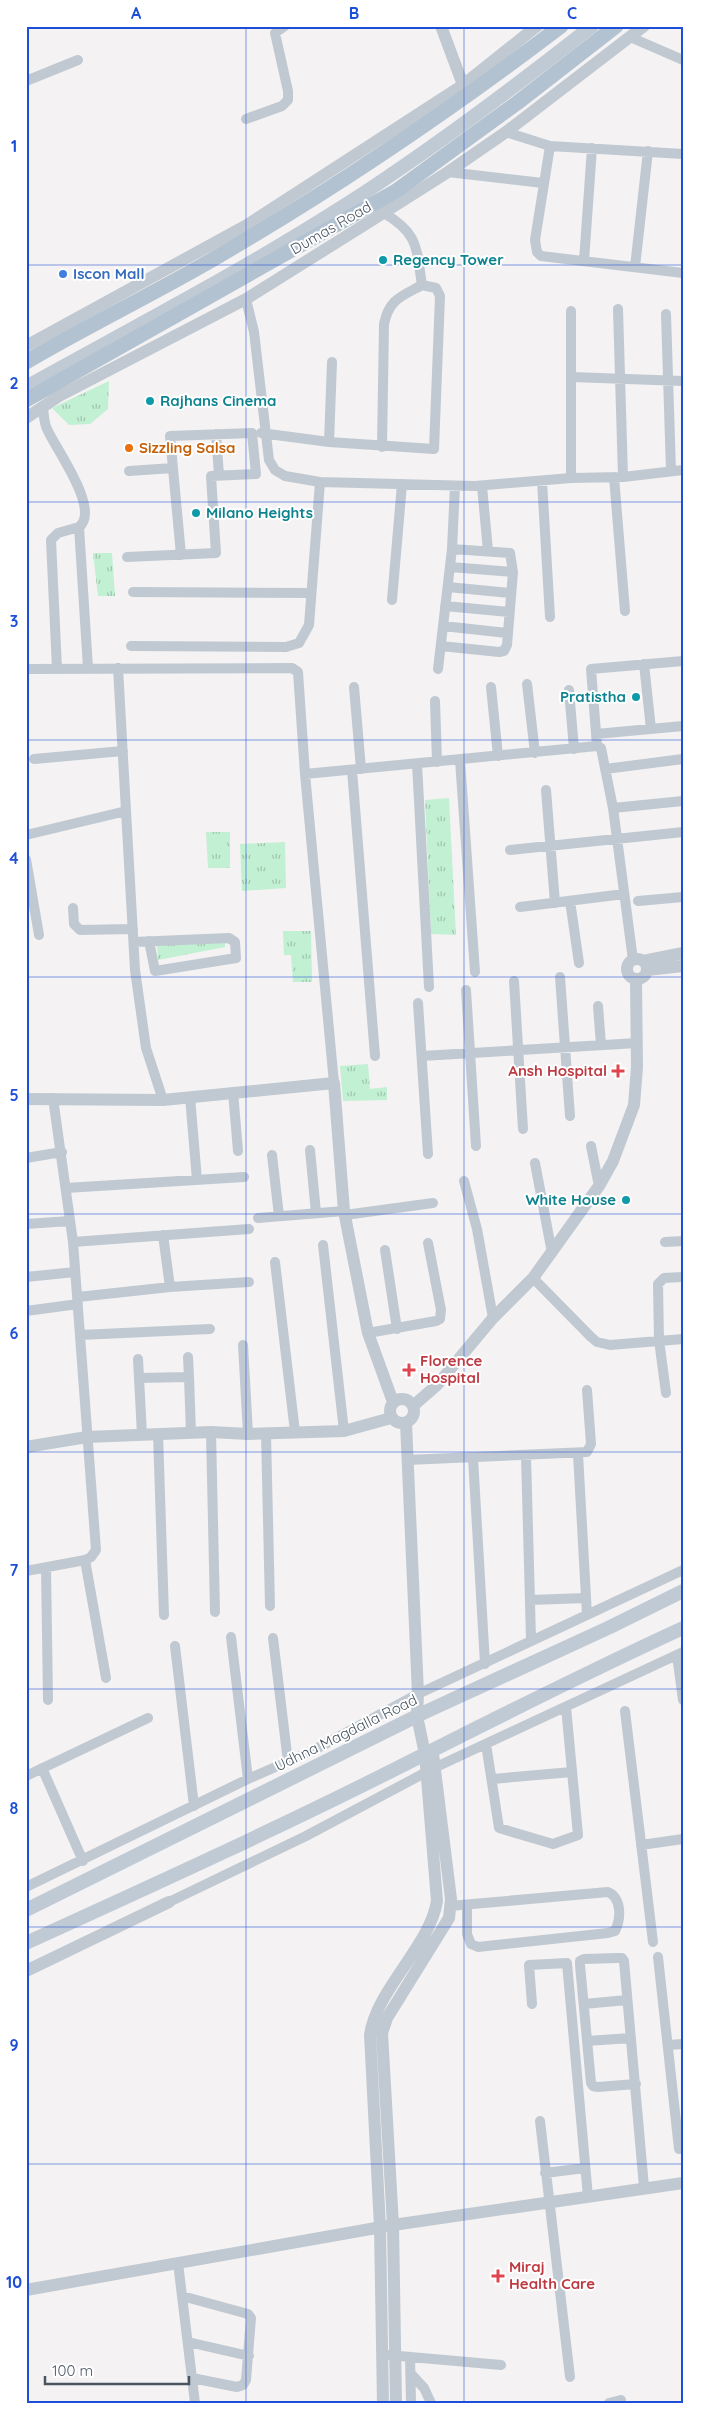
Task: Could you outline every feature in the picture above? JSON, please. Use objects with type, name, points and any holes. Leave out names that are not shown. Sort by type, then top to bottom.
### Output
[{"type":"main road","points":[[26,362],[221,254],[371,162],[504,70],[561,26]]},
{"type":"main road","points":[[26,377],[176,295],[336,200],[433,139],[583,26]]},
{"type":"main road","points":[[26,387],[193,295],[347,204],[492,105],[592,26]]},
{"type":"main road","name":"Dumas Road","points":[[26,400],[396,191],[517,104],[616,26]]},
{"type":"main road","name":"Udhna Magdalla Road","points":[[26,1910],[420,1714],[608,1628],[683,1591]]},
{"type":"main road","points":[[26,1943],[162,1881],[429,1752],[585,1673],[683,1628]]},
{"type":"street","points":[[246,118],[282,106],[288,100],[275,33],[285,26]]},
{"type":"street","points":[[441,26],[463,85]]},
{"type":"street","points":[[26,346],[247,225],[463,85],[537,26]]},
{"type":"street","points":[[26,418],[59,396],[246,298],[384,213],[506,132],[644,26]]},
{"type":"street","points":[[630,37],[683,60]]},
{"type":"street","points":[[26,81],[78,60]]},
{"type":"street","points":[[506,132],[550,146],[648,151],[683,150]]},
{"type":"street","points":[[550,146],[535,240],[537,252],[541,256],[683,272]]},
{"type":"street","points":[[584,261],[592,148]]},
{"type":"street","points":[[635,268],[648,151]]},
{"type":"street","points":[[448,172],[543,183]]},
{"type":"street","points":[[384,213],[402,224],[416,245],[422,285]]},
{"type":"street","points":[[181,555],[170,436],[252,433],[382,447],[429,450],[436,447],[440,296],[436,288],[429,285],[422,285],[394,301],[386,313],[384,324],[382,447]]},
{"type":"street","points":[[246,298],[254,332],[269,460],[275,470],[285,476],[320,482],[482,486],[571,478],[618,477],[683,470]]},
{"type":"street","points":[[618,309],[620,378],[618,477],[625,611]]},
{"type":"street","points":[[571,311],[571,478]]},
{"type":"street","points":[[666,314],[670,471]]},
{"type":"street","points":[[329,442],[332,362]]},
{"type":"street","points":[[571,377],[683,381]]},
{"type":"street","points":[[43,408],[46,430],[76,480],[85,516],[79,527],[88,668]]},
{"type":"street","points":[[127,557],[216,553],[210,476],[256,474],[252,433]]},
{"type":"street","points":[[216,434],[219,475]]},
{"type":"street","points":[[129,471],[172,468]]},
{"type":"street","points":[[542,481],[550,617]]},
{"type":"street","points":[[131,646],[294,646],[305,635],[309,625],[320,482]]},
{"type":"street","points":[[392,600],[402,484]]},
{"type":"street","points":[[438,670],[452,549],[455,486]]},
{"type":"street","points":[[482,486],[488,551]]},
{"type":"street","points":[[57,669],[51,540],[58,533],[79,527]]},
{"type":"street","points":[[441,646],[499,652],[504,650],[508,633],[513,572],[510,552],[452,549]]},
{"type":"street","points":[[450,567],[513,572]]},
{"type":"street","points":[[448,587],[510,593]]},
{"type":"street","points":[[133,592],[311,593]]},
{"type":"street","points":[[445,606],[509,612]]},
{"type":"street","points":[[443,626],[508,633]]},
{"type":"street","points":[[636,979],[641,978],[641,964],[624,894],[613,808],[603,753],[597,746],[591,670],[683,661]]},
{"type":"street","points":[[644,664],[651,729]]},
{"type":"street","points":[[118,668],[135,970],[146,1048],[163,1100]]},
{"type":"street","points":[[26,669],[296,669],[298,672],[305,774],[334,1083],[344,1213],[368,1333],[393,1402],[389,1410],[391,1418],[397,1423],[406,1423]]},
{"type":"street","points":[[527,684],[535,753]]},
{"type":"street","points":[[354,687],[357,769],[375,1056]]},
{"type":"street","points":[[491,688],[498,756]]},
{"type":"street","points":[[568,690],[574,749]]},
{"type":"street","points":[[435,701],[437,762]]},
{"type":"street","points":[[596,734],[683,726]]},
{"type":"street","points":[[305,774],[597,746]]},
{"type":"street","points":[[34,758],[123,750]]},
{"type":"street","points":[[605,769],[683,759]]},
{"type":"street","points":[[460,760],[475,972]]},
{"type":"street","points":[[417,764],[429,987]]},
{"type":"street","points":[[546,790],[554,903]]},
{"type":"street","points":[[613,808],[683,802]]},
{"type":"street","points":[[26,835],[126,810]]},
{"type":"street","points":[[510,850],[683,832]]},
{"type":"street","points":[[26,859],[39,935]]},
{"type":"street","points":[[520,907],[624,894]]},
{"type":"street","points":[[638,901],[683,897]]},
{"type":"street","points":[[570,901],[579,963]]},
{"type":"street","points":[[73,908],[74,924],[80,930],[133,929]]},
{"type":"street","points":[[134,942],[149,941],[229,938],[235,942],[236,958],[155,971],[149,941]]},
{"type":"street","points":[[636,979],[627,973],[627,967],[683,953]]},
{"type":"street","points":[[641,964],[683,966]]},
{"type":"street","points":[[560,977],[570,1116]]},
{"type":"street","points":[[413,1406],[437,1384],[493,1318],[533,1278],[599,1186],[624,1136],[634,1105],[637,1043],[636,979]]},
{"type":"street","points":[[514,981],[523,1129]]},
{"type":"street","points":[[466,990],[476,1146]]},
{"type":"street","points":[[418,1003],[428,1154]]},
{"type":"street","points":[[598,1006],[601,1045]]},
{"type":"street","points":[[422,1056],[637,1043]]},
{"type":"street","points":[[26,1099],[163,1100],[334,1083]]},
{"type":"street","points":[[233,1092],[238,1151]]},
{"type":"street","points":[[190,1097],[197,1180]]},
{"type":"street","points":[[26,1571],[85,1560],[91,1557],[96,1550],[73,1242],[53,1098]]},
{"type":"street","points":[[591,1146],[599,1186]]},
{"type":"street","points":[[310,1150],[316,1213]]},
{"type":"street","points":[[26,1158],[62,1152]]},
{"type":"street","points":[[272,1155],[279,1216]]},
{"type":"street","points":[[535,1163],[552,1253]]},
{"type":"street","points":[[66,1188],[244,1178]]},
{"type":"street","points":[[464,1181],[477,1229],[493,1318]]},
{"type":"street","points":[[258,1218],[316,1213],[344,1213],[433,1203]]},
{"type":"street","points":[[26,1224],[70,1221]]},
{"type":"street","points":[[73,1242],[249,1228]]},
{"type":"street","points":[[163,1235],[170,1287]]},
{"type":"street","points":[[665,1242],[683,1241]]},
{"type":"street","points":[[368,1333],[397,1329],[440,1319],[441,1310],[428,1243]]},
{"type":"street","points":[[323,1244],[344,1431]]},
{"type":"street","points":[[385,1250],[397,1329]]},
{"type":"street","points":[[276,1262],[295,1432]]},
{"type":"street","points":[[26,1277],[75,1272]]},
{"type":"street","points":[[666,1393],[659,1340],[658,1284],[664,1278],[683,1276]]},
{"type":"street","points":[[533,1278],[597,1342],[610,1345],[683,1339]]},
{"type":"street","points":[[26,1311],[78,1300],[170,1287],[249,1282]]},
{"type":"street","points":[[80,1335],[210,1329]]},
{"type":"street","points":[[243,1345],[248,1434]]},
{"type":"street","points":[[188,1357],[191,1433]]},
{"type":"street","points":[[138,1359],[142,1434]]},
{"type":"street","points":[[139,1378],[189,1377]]},
{"type":"street","points":[[407,1460],[578,1454],[587,1452],[591,1444],[587,1390]]},
{"type":"street","points":[[386,2226],[370,2035],[378,2011],[427,1929],[436,1906],[437,1886],[429,1752],[420,1714],[418,1694],[406,1423],[414,1414],[413,1406],[404,1399],[393,1402]]},
{"type":"street","points":[[26,1447],[87,1437],[142,1434],[210,1432],[266,1434],[344,1431],[391,1418]]},
{"type":"street","points":[[210,1432],[215,1612]]},
{"type":"street","points":[[158,1434],[164,1615]]},
{"type":"street","points":[[266,1434],[270,1606]]},
{"type":"street","points":[[578,1454],[586,1615]]},
{"type":"street","points":[[526,1456],[531,1639]]},
{"type":"street","points":[[473,1458],[485,1664]]},
{"type":"street","points":[[85,1560],[106,1678]]},
{"type":"street","points":[[46,1568],[48,1700]]},
{"type":"street","points":[[26,1887],[83,1861],[248,1779],[288,1762],[418,1694],[485,1664],[531,1639],[683,1570]]},
{"type":"street","points":[[530,1600],[586,1598]]},
{"type":"street","points":[[231,1637],[248,1779]]},
{"type":"street","points":[[273,1638],[288,1762]]},
{"type":"street","points":[[175,1646],[194,1806]]},
{"type":"street","points":[[26,1971],[306,1836],[430,1771],[680,1654],[683,1700]]},
{"type":"street","points":[[486,1744],[499,1828],[554,1844],[578,1835],[566,1707]]},
{"type":"street","points":[[625,1711],[653,1942]]},
{"type":"street","points":[[26,1776],[148,1718]]},
{"type":"street","points":[[42,1768],[83,1861]]},
{"type":"street","points":[[396,2403],[389,2354],[382,2033],[387,2018],[449,1918],[450,1906],[430,1771]]},
{"type":"street","points":[[492,1780],[572,1772]]},
{"type":"street","points":[[641,1845],[683,1839]]},
{"type":"street","points":[[450,1906],[608,1892],[615,1895],[618,1900],[619,1923],[615,1931],[608,1933],[478,1947],[471,1944],[467,1934],[467,1905]]},
{"type":"street","points":[[658,1957],[679,2149]]},
{"type":"street","points":[[636,2084],[593,2086],[580,1964],[580,1961],[584,1959],[622,1958],[636,2084],[644,2187]]},
{"type":"street","points":[[532,2004],[529,1965],[567,1963],[588,2197]]},
{"type":"street","points":[[584,2004],[627,2000]]},
{"type":"street","points":[[587,2041],[630,2038]]},
{"type":"street","points":[[668,2045],[683,2044]]},
{"type":"street","points":[[540,2121],[570,2377]]},
{"type":"street","points":[[545,2173],[585,2168]]},
{"type":"street","points":[[26,2290],[386,2226],[588,2197],[644,2187],[683,2183]]},
{"type":"street","points":[[178,2263],[196,2403]]},
{"type":"street","points":[[182,2296],[248,2314],[252,2320],[246,2380],[240,2387],[192,2378]]},
{"type":"street","points":[[188,2342],[249,2356]]},
{"type":"street","points":[[389,2354],[410,2358],[501,2365]]},
{"type":"street","points":[[383,2403],[389,2354]]},
{"type":"street","points":[[410,2358],[411,2403]]},
{"type":"street","points":[[410,2374],[424,2388],[432,2403]]},
{"type":"street","points":[[609,2403],[621,2400]]},
{"type":"green space","points":[[109,381],[108,409],[90,424],[69,425],[52,408]]},
{"type":"green space","points":[[93,553],[112,553],[115,596],[98,596]]},
{"type":"green space","points":[[449,798],[456,935],[431,934],[425,800]]},
{"type":"green space","points":[[206,832],[230,832],[230,868],[208,868]]},
{"type":"green space","points":[[285,842],[286,888],[242,891],[240,844]]},
{"type":"green space","points":[[283,931],[311,931],[312,982],[293,982],[291,955],[284,955]]},
{"type":"green space","points":[[225,935],[225,947],[158,960],[157,944]]},
{"type":"green space","points":[[368,1064],[370,1089],[387,1087],[387,1100],[343,1101],[340,1066]]},
{"type":"place","name":"Regency Tower","points":[[383,260]]},
{"type":"place","name":"Iscon Mall","points":[[63,274]]},
{"type":"place","name":"Rajhans Cinema","points":[[150,401]]},
{"type":"place","name":"Sizzling Salsa","points":[[129,448]]},
{"type":"place","name":"Milano Heights","points":[[196,513]]},
{"type":"place","name":"Pratistha","points":[[636,697]]},
{"type":"place","name":"Ansh Hospital","points":[[618,1071]]},
{"type":"place","name":"White House","points":[[626,1200]]},
{"type":"place","name":"Florence Hospital","points":[[409,1370]]},
{"type":"place","name":"Miraj Health Care","points":[[498,2276]]}]
